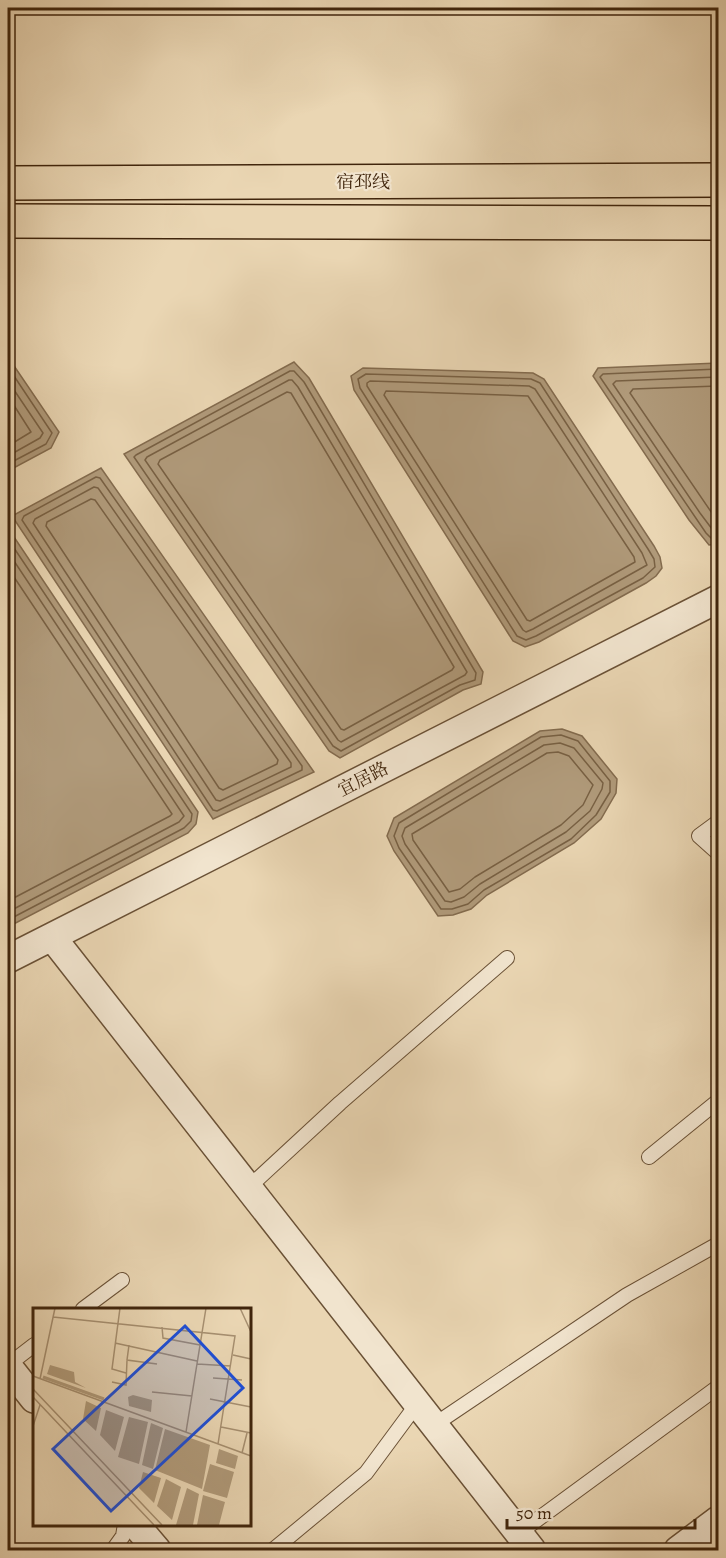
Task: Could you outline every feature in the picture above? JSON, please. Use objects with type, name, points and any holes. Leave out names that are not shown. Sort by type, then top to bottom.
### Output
[{"type":"main road","name":"宿邳线","points":[[8,183],[718,180]]},
{"type":"main road","points":[[8,221],[718,223]]},
{"type":"street","name":"宜居路","points":[[8,959],[718,599]]},
{"type":"street","points":[[52,937],[525,1542]]},
{"type":"street","points":[[8,1365],[33,1398]]},
{"type":"street","points":[[678,1551],[718,1520]]},
{"type":"street","points":[[136,1525],[157,1551]]},
{"type":"lane","points":[[718,822],[699,836],[718,853]]},
{"type":"lane","points":[[248,1188],[340,1103],[507,957]]},
{"type":"lane","points":[[649,1156],[718,1101]]},
{"type":"lane","points":[[434,1425],[627,1295],[718,1244]]},
{"type":"lane","points":[[83,1308],[122,1280]]},
{"type":"lane","points":[[8,1365],[33,1346]]},
{"type":"lane","points":[[525,1542],[718,1388]]},
{"type":"lane","points":[[273,1551],[366,1473],[417,1404]]},
{"type":"lane","points":[[112,1551],[123,1536],[125,1525]]},
{"type":"water","points":[[8,357],[59,432],[51,448],[8,471]]},
{"type":"water","points":[[294,362],[309,378],[483,672],[481,684],[463,690],[340,758],[329,751],[124,454]]},
{"type":"water","points":[[718,363],[718,544],[709,545],[689,520],[593,376],[598,368]]},
{"type":"water","points":[[363,368],[533,373],[544,379],[654,546],[660,557],[662,568],[646,583],[539,642],[525,647],[513,641],[354,390],[351,376]]},
{"type":"water","points":[[101,468],[314,772],[213,819],[12,516]]},
{"type":"water","points":[[8,528],[198,812],[196,824],[188,833],[8,927]]},
{"type":"water","points":[[562,729],[582,736],[617,779],[616,793],[601,819],[574,843],[487,895],[471,909],[453,915],[438,916],[394,851],[387,836],[394,818],[540,731]]}]
